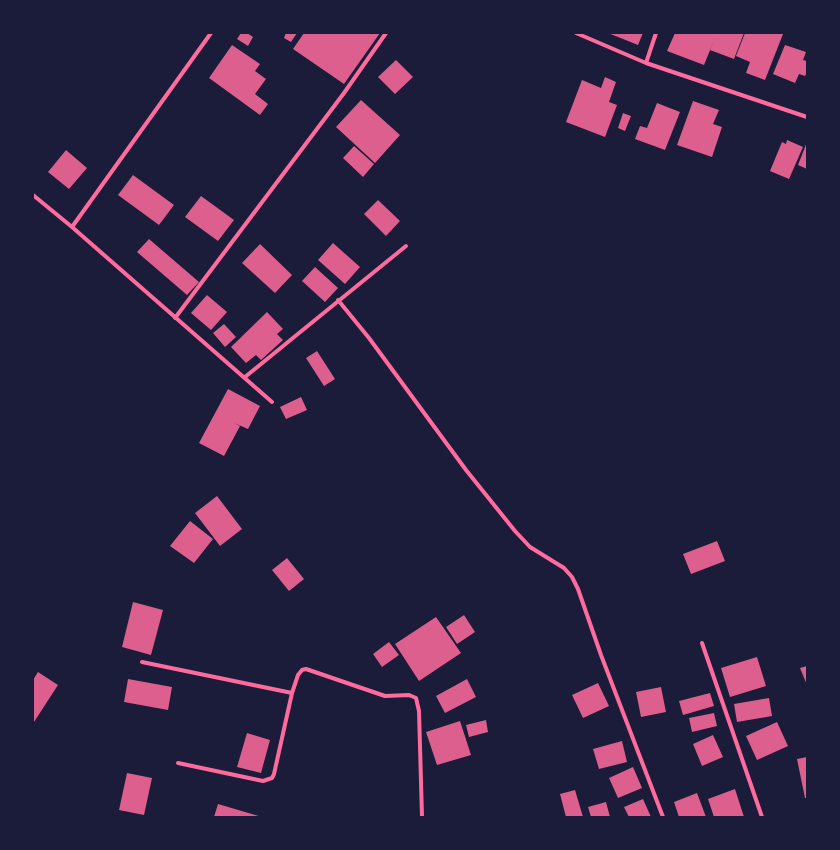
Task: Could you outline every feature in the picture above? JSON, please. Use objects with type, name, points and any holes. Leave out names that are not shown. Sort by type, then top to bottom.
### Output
[{"type":"street","points":[[72,227],[211,33]]},
{"type":"street","points":[[175,318],[339,99],[386,33]]},
{"type":"street","points":[[576,33],[646,63],[807,117]]},
{"type":"street","points":[[646,63],[656,33]]},
{"type":"street","points":[[33,195],[72,227],[272,402]]},
{"type":"street","points":[[244,377],[406,246]]},
{"type":"street","points":[[338,300],[369,338],[466,470],[515,531],[530,547],[564,568],[572,577],[578,589],[608,676],[664,817]]},
{"type":"street","points":[[702,643],[762,817]]},
{"type":"street","points":[[142,662],[292,693]]},
{"type":"street","points":[[178,763],[263,781],[272,778],[292,693],[298,674],[306,668],[385,696],[409,695],[416,698],[419,711],[422,817]]},
{"type":"building","points":[[241,33],[247,33],[253,37],[248,46],[237,39]]},
{"type":"building","points":[[286,33],[297,33],[291,42],[284,38]]},
{"type":"building","points":[[304,33],[380,33],[344,84],[293,49]]},
{"type":"building","points":[[608,33],[643,33],[638,45]]},
{"type":"building","points":[[675,33],[717,33],[704,65],[667,51]]},
{"type":"building","points":[[717,33],[744,33],[734,59],[710,50]]},
{"type":"building","points":[[745,33],[783,34],[765,80],[746,73],[750,62],[736,56]]},
{"type":"building","points":[[232,45],[260,64],[255,71],[266,79],[255,94],[268,104],[260,115],[209,78]]},
{"type":"building","points":[[785,45],[806,52],[803,60],[807,61],[807,72],[805,76],[799,74],[795,83],[773,74]]},
{"type":"building","points":[[396,60],[413,77],[395,94],[378,77]]},
{"type":"building","points":[[605,77],[616,82],[609,102],[617,105],[605,137],[566,122],[582,80],[601,88]]},
{"type":"building","points":[[361,100],[400,135],[375,163],[336,127]]},
{"type":"building","points":[[693,101],[719,110],[713,124],[722,127],[712,157],[677,145]]},
{"type":"building","points":[[657,103],[680,112],[665,150],[635,139],[640,126],[647,128]]},
{"type":"building","points":[[623,113],[631,116],[625,131],[618,128]]},
{"type":"building","points":[[787,140],[803,147],[789,179],[770,171],[782,142],[786,144]]},
{"type":"building","points":[[807,142],[807,169],[798,165]]},
{"type":"building","points":[[354,146],[374,164],[363,177],[343,158]]},
{"type":"building","points":[[66,150],[87,168],[69,189],[48,172]]},
{"type":"building","points":[[133,175],[174,205],[159,225],[118,195]]},
{"type":"building","points":[[201,196],[234,220],[218,241],[185,217]]},
{"type":"building","points":[[378,200],[400,221],[386,236],[364,214]]},
{"type":"building","points":[[149,239],[199,282],[187,295],[137,252]]},
{"type":"building","points":[[333,243],[360,267],[345,284],[318,260]]},
{"type":"building","points":[[260,244],[292,275],[275,293],[242,263]]},
{"type":"building","points":[[315,267],[338,288],[325,302],[302,281]]},
{"type":"building","points":[[207,295],[227,312],[211,330],[191,313]]},
{"type":"building","points":[[267,312],[283,329],[277,334],[283,340],[261,360],[256,355],[246,363],[231,347]]},
{"type":"building","points":[[224,324],[236,337],[225,347],[213,333]]},
{"type":"building","points":[[317,351],[335,379],[324,386],[306,358]]},
{"type":"building","points":[[228,389],[260,406],[248,429],[234,423],[240,426],[224,456],[199,443]]},
{"type":"building","points":[[301,397],[307,410],[286,419],[280,407]]},
{"type":"building","points":[[217,496],[242,529],[220,546],[195,513]]},
{"type":"building","points":[[190,521],[213,539],[194,563],[170,546]]},
{"type":"building","points":[[717,541],[725,561],[691,574],[683,554]]},
{"type":"building","points":[[287,558],[304,579],[289,591],[272,570]]},
{"type":"building","points":[[133,602],[163,610],[151,655],[122,647]]},
{"type":"building","points":[[464,615],[475,632],[457,644],[446,627]]},
{"type":"building","points":[[436,617],[461,653],[419,681],[395,644]]},
{"type":"building","points":[[389,642],[399,655],[382,667],[373,654]]},
{"type":"building","points":[[757,657],[766,686],[730,697],[721,668]]},
{"type":"building","points":[[807,666],[807,685],[800,668]]},
{"type":"building","points":[[38,672],[58,685],[34,722],[33,680]]},
{"type":"building","points":[[128,679],[172,687],[168,710],[124,702]]},
{"type":"building","points":[[467,679],[476,697],[445,713],[436,696]]},
{"type":"building","points":[[598,683],[609,706],[583,718],[572,695]]},
{"type":"building","points":[[661,687],[666,712],[641,717],[636,692]]},
{"type":"building","points":[[710,693],[714,706],[683,715],[679,701]]},
{"type":"building","points":[[769,698],[772,716],[737,722],[734,704]]},
{"type":"building","points":[[714,713],[717,726],[692,732],[689,718]]},
{"type":"building","points":[[486,720],[488,732],[469,737],[466,725]]},
{"type":"building","points":[[460,721],[471,755],[437,765],[426,732]]},
{"type":"building","points":[[777,722],[788,746],[757,760],[746,736]]},
{"type":"building","points":[[247,733],[270,740],[261,773],[237,767]]},
{"type":"building","points":[[713,735],[723,757],[702,766],[693,744]]},
{"type":"building","points":[[622,741],[627,762],[599,769],[593,749]]},
{"type":"building","points":[[807,757],[807,798],[805,798],[797,759]]},
{"type":"building","points":[[633,767],[642,788],[618,798],[609,778]]},
{"type":"building","points":[[127,773],[152,778],[144,815],[119,810]]},
{"type":"building","points":[[735,789],[744,817],[714,817],[708,799]]},
{"type":"building","points":[[575,790],[583,817],[566,817],[560,794]]},
{"type":"building","points":[[697,793],[706,817],[679,817],[674,802]]},
{"type":"building","points":[[643,799],[651,817],[629,817],[624,807]]},
{"type":"building","points":[[606,802],[610,817],[591,817],[588,807]]},
{"type":"building","points":[[218,804],[262,817],[214,817]]}]
